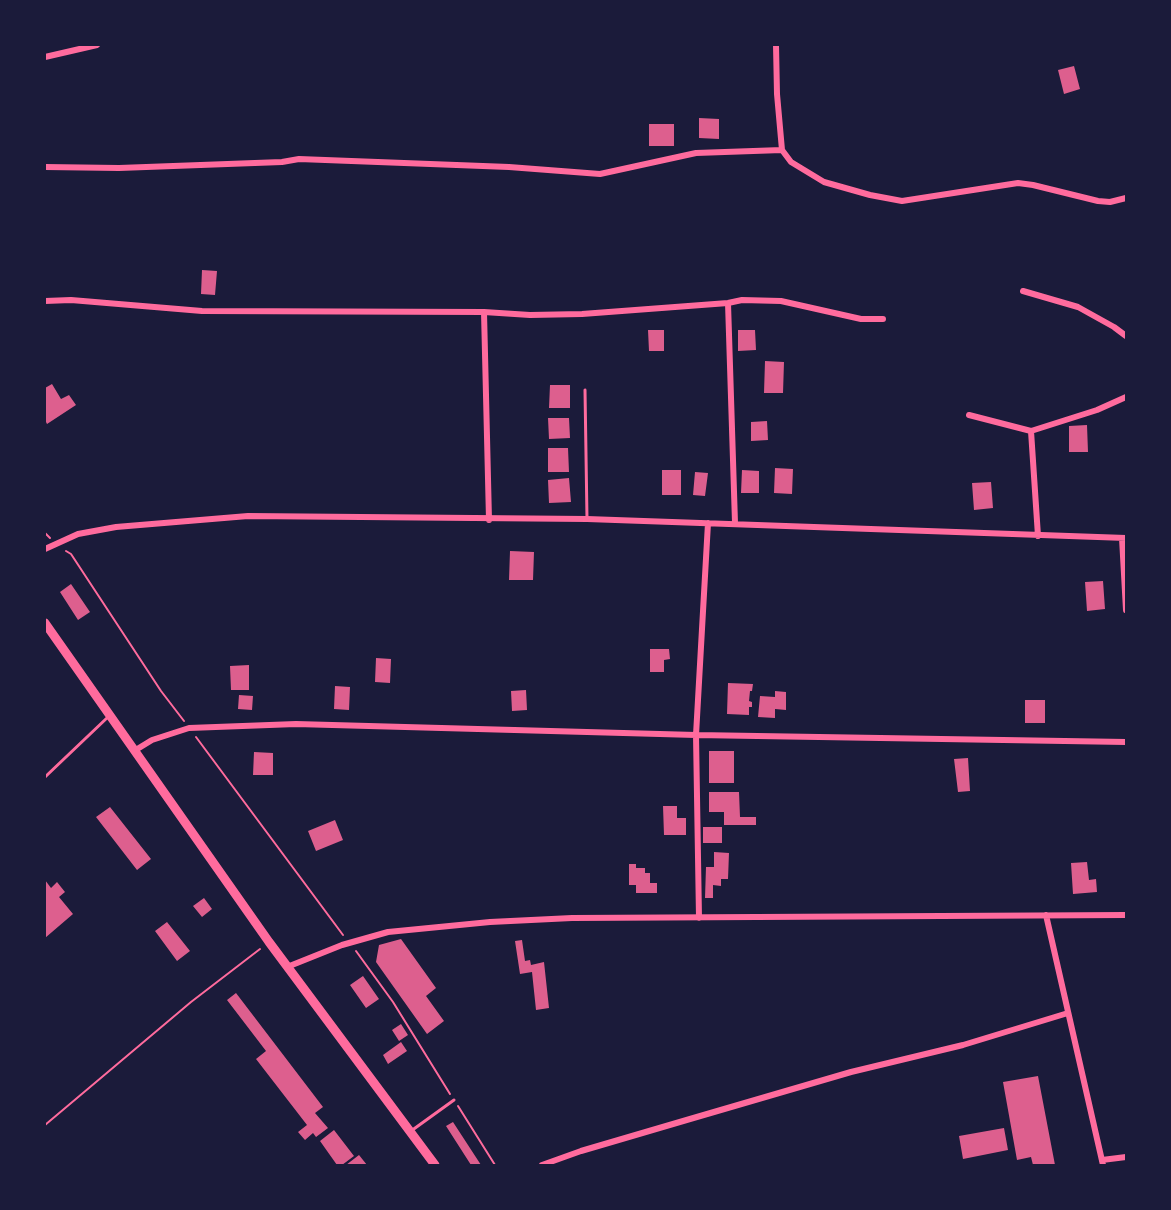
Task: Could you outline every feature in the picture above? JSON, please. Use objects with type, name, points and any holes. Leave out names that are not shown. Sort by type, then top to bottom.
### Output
[{"type":"highway","points":[[45,623],[269,942],[435,1165]]},
{"type":"street","points":[[45,57],[97,45]]},
{"type":"street","points":[[776,45],[782,150],[791,162],[824,182],[902,201],[1018,183],[1098,201],[1110,202],[1126,198]]},
{"type":"street","points":[[45,167],[119,168],[282,162],[299,159],[509,167],[600,174],[696,153],[782,150]]},
{"type":"street","points":[[1023,291],[1078,307],[1126,336]]},
{"type":"street","points":[[45,301],[71,300],[202,311],[484,312],[530,315],[582,314],[742,300],[781,301],[861,319],[883,319]]},
{"type":"street","points":[[728,303],[735,524]]},
{"type":"street","points":[[484,312],[489,520]]},
{"type":"street","points":[[969,415],[1031,431],[1097,410],[1126,397]]},
{"type":"street","points":[[1031,431],[1038,536]]},
{"type":"street","points":[[45,549],[78,534],[116,527],[248,516],[489,520],[587,519],[1124,538],[1126,610]]},
{"type":"street","points":[[699,918],[696,735],[708,524]]},
{"type":"street","points":[[135,751],[152,740],[189,728],[308,724],[696,735],[1126,742]]},
{"type":"street","points":[[1046,915],[1102,1162],[1126,1157]]},
{"type":"street","points":[[287,967],[349,943],[388,932],[490,922],[572,918],[1126,915]]},
{"type":"street","points":[[542,1165],[581,1150],[851,1072],[963,1046],[1068,1013]]},
{"type":"lane","points":[[585,390],[587,519]]},
{"type":"lane","points":[[45,777],[110,716]]},
{"type":"lane","points":[[410,1132],[454,1100]]},
{"type":"path","points":[[45,533],[71,554],[161,691],[393,1002],[495,1165]]},
{"type":"path","points":[[45,1125],[191,1002],[269,942]]},
{"type":"building","points":[[1074,66],[1080,89],[1064,94],[1058,70]]},
{"type":"building","points":[[699,118],[719,119],[719,139],[699,138]]},
{"type":"building","points":[[649,124],[674,124],[674,146],[649,146]]},
{"type":"building","points":[[202,270],[217,271],[215,295],[201,294]]},
{"type":"building","points":[[648,330],[664,330],[664,351],[649,351]]},
{"type":"building","points":[[738,330],[755,330],[756,350],[738,351]]},
{"type":"building","points":[[765,361],[784,362],[783,393],[764,393]]},
{"type":"building","points":[[52,384],[61,399],[69,395],[76,405],[47,424],[45,388]]},
{"type":"building","points":[[550,385],[570,385],[570,408],[549,408]]},
{"type":"building","points":[[548,418],[569,418],[570,438],[549,439]]},
{"type":"building","points":[[767,421],[768,440],[751,441],[751,422]]},
{"type":"building","points":[[1087,425],[1088,452],[1069,452],[1069,426]]},
{"type":"building","points":[[548,448],[568,448],[569,472],[548,472]]},
{"type":"building","points":[[775,468],[793,469],[792,494],[774,493]]},
{"type":"building","points":[[662,470],[681,470],[681,495],[662,495]]},
{"type":"building","points":[[742,470],[759,471],[759,493],[741,493]]},
{"type":"building","points":[[695,472],[708,473],[705,496],[693,495]]},
{"type":"building","points":[[569,478],[571,502],[549,503],[548,480]]},
{"type":"building","points":[[991,482],[993,508],[974,510],[972,483]]},
{"type":"building","points":[[510,551],[534,552],[533,580],[509,580]]},
{"type":"building","points":[[1103,581],[1105,609],[1087,611],[1085,582]]},
{"type":"building","points":[[71,584],[90,612],[78,620],[60,592]]},
{"type":"building","points":[[650,649],[669,649],[670,659],[664,660],[664,672],[650,672]]},
{"type":"building","points":[[376,658],[391,659],[390,683],[375,682]]},
{"type":"building","points":[[249,665],[249,690],[231,690],[230,666]]},
{"type":"building","points":[[728,683],[753,684],[752,691],[750,691],[749,701],[752,702],[752,707],[749,707],[749,715],[727,714]]},
{"type":"building","points":[[335,686],[350,687],[349,710],[334,709]]},
{"type":"building","points":[[526,690],[527,710],[512,711],[511,691]]},
{"type":"building","points":[[775,691],[786,692],[786,710],[775,709],[775,718],[758,717],[760,696],[775,697]]},
{"type":"building","points":[[239,695],[253,696],[252,710],[238,709]]},
{"type":"building","points":[[1025,700],[1045,700],[1045,723],[1025,723]]},
{"type":"building","points":[[709,751],[734,751],[734,783],[709,783]]},
{"type":"building","points":[[254,752],[273,753],[273,775],[253,775]]},
{"type":"building","points":[[968,758],[970,791],[958,792],[954,759]]},
{"type":"building","points":[[709,792],[739,792],[740,817],[756,817],[756,825],[724,825],[724,812],[709,812]]},
{"type":"building","points":[[663,806],[677,806],[677,818],[686,818],[686,835],[664,835]]},
{"type":"building","points":[[110,807],[151,859],[137,870],[96,817]]},
{"type":"building","points":[[335,820],[343,840],[316,851],[308,831]]},
{"type":"building","points":[[703,827],[722,827],[722,843],[703,843]]},
{"type":"building","points":[[714,852],[729,853],[728,879],[721,879],[721,886],[713,885],[713,898],[705,898],[706,867],[714,867]]},
{"type":"building","points":[[1087,862],[1089,880],[1096,879],[1097,892],[1073,894],[1071,863]]},
{"type":"building","points":[[629,864],[636,864],[636,868],[645,868],[645,873],[650,873],[650,883],[657,883],[657,893],[636,893],[636,885],[629,885]]},
{"type":"building","points":[[45,880],[51,888],[57,882],[65,892],[59,897],[73,914],[45,938]]},
{"type":"building","points":[[204,898],[212,909],[202,917],[193,906]]},
{"type":"building","points":[[167,922],[190,951],[177,961],[155,931]]},
{"type":"building","points":[[401,939],[436,988],[426,996],[444,1021],[427,1034],[376,962],[379,945]]},
{"type":"building","points":[[522,940],[525,961],[530,960],[531,965],[544,962],[549,1008],[536,1010],[532,972],[520,974],[515,941]]},
{"type":"building","points":[[363,976],[379,999],[366,1008],[350,985]]},
{"type":"building","points":[[236,993],[323,1107],[315,1113],[328,1128],[316,1137],[313,1133],[305,1140],[298,1132],[307,1125],[256,1059],[266,1051],[227,1000]]},
{"type":"building","points":[[401,1024],[408,1035],[399,1041],[392,1030]]},
{"type":"building","points":[[401,1042],[407,1051],[388,1064],[383,1055]]},
{"type":"building","points":[[1038,1076],[1055,1165],[1033,1165],[1031,1157],[1017,1160],[1003,1082]]},
{"type":"building","points":[[453,1122],[481,1165],[471,1165],[446,1126]]},
{"type":"building","points":[[1004,1128],[1008,1150],[963,1159],[959,1136]]},
{"type":"building","points":[[334,1130],[354,1156],[342,1165],[337,1165],[320,1141]]},
{"type":"building","points":[[359,1155],[367,1165],[346,1165]]}]
